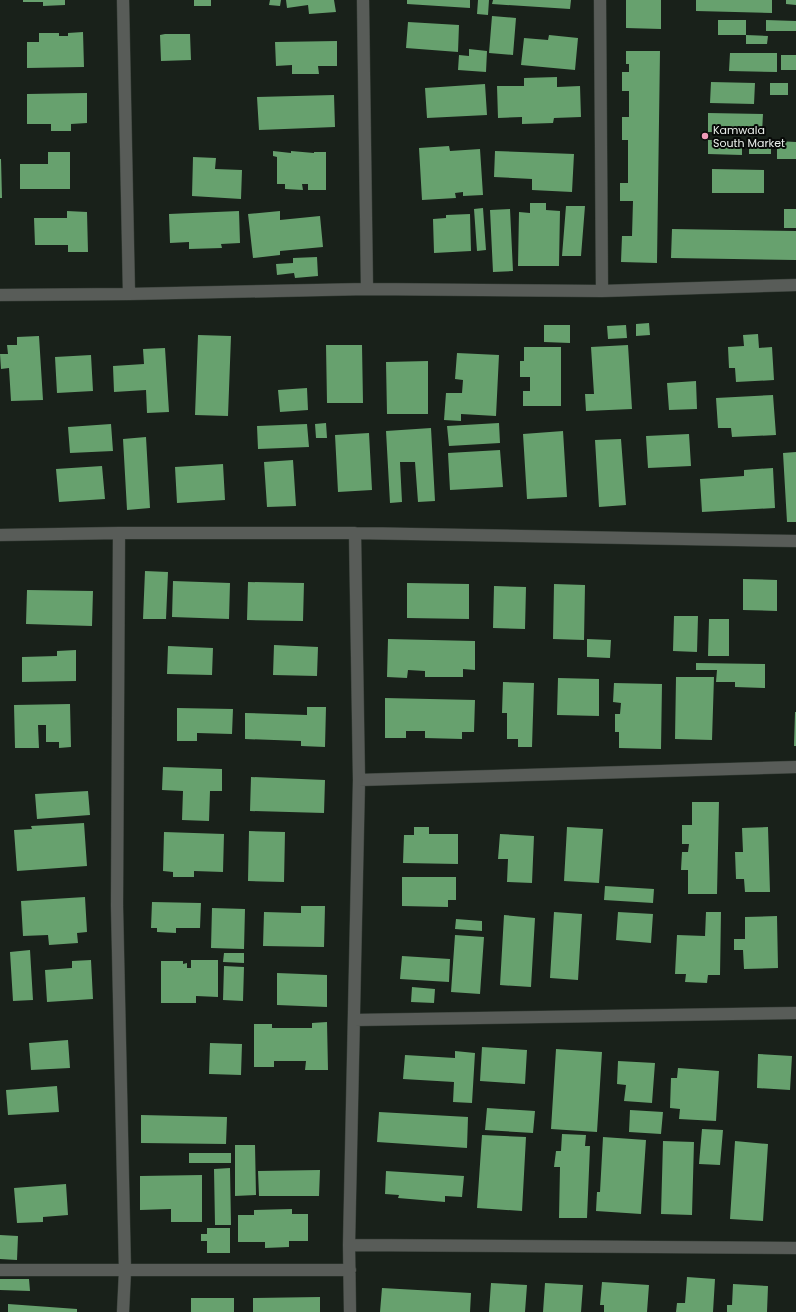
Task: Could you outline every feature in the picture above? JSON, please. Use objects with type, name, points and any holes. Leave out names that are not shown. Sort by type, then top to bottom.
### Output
[{"type":"street","points":[[123,0],[130,294]]},
{"type":"street","points":[[363,0],[367,289]]},
{"type":"street","points":[[600,0],[602,290]]},
{"type":"street","points":[[0,295],[367,289],[602,290],[796,285]]},
{"type":"street","points":[[119,533],[117,906],[125,1271],[123,1312]]},
{"type":"street","points":[[0,535],[119,533],[355,533],[796,540]]},
{"type":"street","points":[[350,1312],[359,780],[355,533]]},
{"type":"street","points":[[359,780],[796,767]]},
{"type":"street","points":[[354,1020],[796,1013]]},
{"type":"street","points":[[350,1245],[796,1248]]},
{"type":"street","points":[[0,1270],[350,1270]]},
{"type":"building","points":[[23,0],[65,0],[65,5],[43,6],[43,2],[23,2]]},
{"type":"building","points":[[194,0],[211,0],[211,6],[194,6]]},
{"type":"building","points":[[270,0],[281,0],[280,6],[269,5]]},
{"type":"building","points":[[286,0],[334,0],[336,12],[309,14],[308,5],[287,8]]},
{"type":"building","points":[[407,0],[470,0],[470,8],[407,4]]},
{"type":"building","points":[[478,0],[489,0],[488,15],[477,14]]},
{"type":"building","points":[[493,0],[571,0],[570,9],[492,4]]},
{"type":"building","points":[[626,0],[661,0],[661,29],[626,28]]},
{"type":"building","points":[[696,0],[772,0],[772,13],[696,11]]},
{"type":"building","points":[[786,0],[796,0],[796,5],[786,4]]},
{"type":"building","points":[[492,16],[516,18],[513,55],[489,53]]},
{"type":"building","points":[[718,20],[746,20],[746,35],[718,35]]},
{"type":"building","points":[[766,20],[796,21],[796,31],[766,31]]},
{"type":"building","points":[[408,22],[459,25],[458,52],[406,48]]},
{"type":"building","points":[[83,32],[84,67],[27,68],[27,42],[39,42],[39,33],[59,33],[59,36],[68,36],[68,33]]},
{"type":"building","points":[[190,34],[191,60],[161,61],[160,35]]},
{"type":"building","points":[[549,35],[578,38],[575,70],[521,65],[524,38],[548,40]]},
{"type":"building","points":[[746,35],[768,36],[767,44],[746,44]]},
{"type":"building","points":[[337,41],[337,66],[318,66],[319,74],[292,74],[292,65],[276,66],[275,42]]},
{"type":"building","points":[[469,49],[487,51],[486,72],[458,70],[459,55],[469,56]]},
{"type":"building","points":[[626,51],[660,51],[657,263],[621,262],[622,236],[632,236],[633,201],[620,201],[620,183],[628,183],[628,140],[622,140],[622,117],[629,117],[629,91],[622,91],[622,72],[629,72],[629,64],[626,64]]},
{"type":"building","points":[[730,53],[777,53],[777,72],[729,71]]},
{"type":"building","points":[[781,55],[796,55],[796,70],[781,70]]},
{"type":"building","points":[[557,77],[557,87],[580,86],[581,117],[554,118],[553,123],[522,124],[522,117],[498,118],[497,86],[524,86],[524,78]]},
{"type":"building","points":[[711,82],[755,83],[754,104],[710,103]]},
{"type":"building","points":[[770,83],[788,83],[788,95],[770,95]]},
{"type":"building","points":[[485,84],[487,115],[427,118],[425,88]]},
{"type":"building","points":[[87,93],[87,123],[71,124],[71,131],[51,131],[51,124],[27,124],[27,94]]},
{"type":"building","points":[[334,95],[335,127],[259,130],[257,97]]},
{"type":"building","points":[[708,113],[763,114],[762,133],[708,132]]},
{"type":"building","points":[[708,140],[742,140],[742,155],[708,154]]},
{"type":"building","points":[[777,141],[796,142],[796,159],[777,159]]},
{"type":"building","points":[[749,143],[771,144],[771,154],[749,154]]},
{"type":"building","points":[[449,146],[450,151],[480,149],[483,195],[463,196],[463,192],[455,193],[456,198],[422,200],[419,148]]},
{"type":"building","points":[[273,151],[291,153],[291,151],[314,153],[326,152],[326,190],[308,190],[308,184],[302,184],[303,190],[285,189],[285,184],[277,184],[277,157],[273,156]]},
{"type":"building","points":[[495,151],[574,154],[572,192],[532,190],[532,179],[494,177]]},
{"type":"building","points":[[48,152],[70,152],[70,189],[20,189],[20,164],[48,164]]},
{"type":"building","points":[[193,157],[216,158],[215,169],[242,170],[241,199],[192,196]]},
{"type":"building","points":[[1,159],[2,198],[0,198]]},
{"type":"building","points":[[712,169],[764,170],[764,193],[712,193]]},
{"type":"building","points":[[530,203],[546,203],[546,210],[560,211],[559,266],[518,266],[519,212],[530,213]]},
{"type":"building","points":[[566,206],[585,206],[581,256],[562,256]]},
{"type":"building","points":[[483,208],[486,250],[477,251],[474,209]]},
{"type":"building","points":[[510,209],[513,271],[493,272],[490,210]]},
{"type":"building","points":[[784,209],[796,209],[796,228],[784,228]]},
{"type":"building","points":[[67,211],[87,212],[88,252],[68,252],[68,245],[35,245],[34,218],[67,218]]},
{"type":"building","points":[[239,211],[240,243],[221,244],[222,248],[189,249],[189,242],[170,243],[169,214]]},
{"type":"building","points":[[280,211],[280,220],[320,216],[323,247],[280,251],[280,255],[253,258],[248,214]]},
{"type":"building","points":[[470,214],[471,251],[434,253],[433,219],[446,218],[446,215]]},
{"type":"building","points":[[672,229],[796,231],[796,260],[671,258]]},
{"type":"building","points":[[317,257],[318,276],[295,278],[294,273],[277,275],[276,264],[293,263],[293,258]]},
{"type":"building","points":[[649,323],[650,335],[636,336],[636,324]]},
{"type":"building","points":[[544,325],[570,325],[570,343],[544,342]]},
{"type":"building","points":[[626,325],[627,338],[608,339],[607,326]]},
{"type":"building","points":[[758,334],[759,348],[772,347],[774,380],[736,382],[735,368],[729,368],[728,347],[744,346],[743,335]]},
{"type":"building","points":[[198,335],[231,336],[228,416],[195,415]]},
{"type":"building","points":[[39,336],[43,400],[11,401],[9,368],[1,369],[0,354],[8,354],[7,345],[17,345],[17,337]]},
{"type":"building","points":[[326,345],[362,345],[363,403],[327,403]]},
{"type":"building","points":[[628,345],[632,409],[586,411],[585,394],[594,394],[591,347]]},
{"type":"building","points":[[524,347],[561,347],[561,406],[523,406],[523,391],[530,391],[530,377],[520,377],[520,361],[524,361]]},
{"type":"building","points":[[165,348],[169,412],[147,413],[146,390],[114,392],[113,366],[144,364],[143,349]]},
{"type":"building","points":[[457,353],[499,355],[496,416],[461,414],[461,421],[444,420],[446,393],[462,393],[463,380],[455,379]]},
{"type":"building","points":[[91,355],[93,391],[57,393],[55,357]]},
{"type":"building","points":[[428,361],[428,414],[387,414],[386,362]]},
{"type":"building","points":[[696,381],[697,409],[669,410],[667,383]]},
{"type":"building","points":[[307,388],[308,410],[280,412],[278,390]]},
{"type":"building","points":[[773,395],[776,435],[732,437],[731,428],[718,428],[716,398]]},
{"type":"building","points":[[326,423],[327,438],[316,438],[315,424]]},
{"type":"building","points":[[499,423],[500,443],[449,446],[447,426]]},
{"type":"building","points":[[111,424],[113,451],[70,453],[68,427]]},
{"type":"building","points":[[307,424],[309,447],[258,449],[257,426]]},
{"type":"building","points":[[431,428],[435,501],[418,502],[415,462],[400,462],[402,502],[390,503],[386,431]]},
{"type":"building","points":[[563,431],[567,497],[527,499],[523,434]]},
{"type":"building","points":[[369,433],[372,490],[338,492],[335,435]]},
{"type":"building","points":[[689,434],[691,466],[648,468],[646,436]]},
{"type":"building","points":[[146,437],[150,508],[127,510],[123,439]]},
{"type":"building","points":[[621,439],[626,505],[599,507],[595,440]]},
{"type":"building","points":[[500,450],[503,487],[450,490],[448,453]]},
{"type":"building","points":[[796,452],[796,522],[787,522],[783,453]]},
{"type":"building","points":[[293,460],[296,506],[267,507],[264,462]]},
{"type":"building","points":[[223,464],[225,500],[177,503],[175,467]]},
{"type":"building","points":[[102,466],[105,499],[59,502],[56,469]]},
{"type":"building","points":[[773,468],[775,508],[702,512],[700,479],[744,476],[744,470]]},
{"type":"building","points":[[145,571],[168,572],[166,619],[143,619]]},
{"type":"building","points":[[743,579],[777,580],[777,611],[743,610]]},
{"type":"building","points":[[173,581],[230,583],[229,619],[172,617]]},
{"type":"building","points":[[248,582],[304,583],[303,621],[247,620]]},
{"type":"building","points":[[407,583],[469,584],[469,619],[407,618]]},
{"type":"building","points":[[554,584],[585,585],[584,640],[553,639]]},
{"type":"building","points":[[494,586],[526,587],[525,629],[493,628]]},
{"type":"building","points":[[27,590],[93,591],[92,626],[26,624]]},
{"type":"building","points":[[674,616],[698,616],[697,652],[673,651]]},
{"type":"building","points":[[709,619],[729,619],[729,656],[708,656]]},
{"type":"building","points":[[388,639],[475,641],[475,670],[463,669],[463,677],[425,677],[425,671],[408,670],[407,678],[387,677]]},
{"type":"building","points":[[587,639],[611,640],[610,658],[587,657]]},
{"type":"building","points":[[274,645],[318,647],[317,676],[273,675]]},
{"type":"building","points":[[168,646],[213,648],[212,675],[167,674]]},
{"type":"building","points":[[76,650],[76,681],[22,682],[22,657],[57,656],[57,651]]},
{"type":"building","points":[[696,663],[765,664],[765,688],[735,687],[735,682],[716,682],[717,670],[696,670]]},
{"type":"building","points":[[676,677],[714,677],[712,740],[675,739]]},
{"type":"building","points":[[558,678],[599,679],[599,716],[557,715]]},
{"type":"building","points":[[503,682],[534,683],[532,747],[518,747],[518,739],[507,739],[507,713],[502,713]]},
{"type":"building","points":[[614,683],[662,684],[661,749],[619,748],[619,732],[615,732],[615,714],[620,714],[621,703],[613,702]]},
{"type":"building","points":[[385,698],[475,700],[474,732],[462,732],[462,739],[425,738],[425,731],[406,731],[406,738],[385,738]]},
{"type":"building","points":[[70,704],[71,747],[59,748],[59,742],[46,742],[46,725],[38,725],[39,748],[15,748],[14,705]]},
{"type":"building","points":[[307,707],[326,707],[325,747],[301,746],[301,741],[245,739],[245,713],[307,715]]},
{"type":"building","points":[[177,708],[233,709],[232,734],[197,733],[197,741],[177,741]]},
{"type":"building","points":[[795,712],[796,746],[794,746]]},
{"type":"building","points":[[163,767],[222,769],[222,791],[210,791],[209,821],[182,820],[183,791],[162,790]]},
{"type":"building","points":[[251,777],[325,780],[324,813],[250,811]]},
{"type":"building","points":[[88,791],[90,815],[37,819],[35,794]]},
{"type":"building","points":[[692,802],[719,802],[717,894],[688,894],[688,870],[681,870],[682,852],[688,852],[689,844],[682,844],[682,825],[692,825]]},
{"type":"building","points":[[84,823],[87,866],[17,871],[14,830],[32,829],[31,826]]},
{"type":"building","points":[[414,827],[429,827],[429,834],[458,834],[458,864],[403,863],[404,835],[414,835]]},
{"type":"building","points":[[567,827],[603,829],[599,883],[564,881]]},
{"type":"building","points":[[768,827],[770,892],[745,892],[744,879],[736,879],[735,852],[743,852],[742,828]]},
{"type":"building","points":[[249,831],[285,832],[284,882],[248,881]]},
{"type":"building","points":[[164,832],[224,834],[223,872],[194,871],[194,877],[173,877],[173,872],[163,871]]},
{"type":"building","points":[[500,834],[534,836],[532,883],[507,882],[508,859],[498,859]]},
{"type":"building","points":[[402,877],[456,877],[456,900],[448,900],[448,907],[402,906]]},
{"type":"building","points":[[605,886],[654,889],[653,903],[604,900]]},
{"type":"building","points":[[85,897],[87,932],[77,933],[78,943],[49,945],[48,935],[23,936],[21,901]]},
{"type":"building","points":[[152,902],[201,903],[200,928],[176,928],[176,933],[157,932],[157,928],[151,928]]},
{"type":"building","points":[[301,906],[325,906],[324,947],[263,946],[264,912],[301,913]]},
{"type":"building","points":[[212,908],[245,909],[244,949],[211,948]]},
{"type":"building","points":[[554,912],[582,914],[578,980],[550,978]]},
{"type":"building","points":[[618,912],[653,914],[651,943],[616,940]]},
{"type":"building","points":[[706,912],[721,912],[720,975],[708,975],[707,983],[685,982],[686,974],[675,974],[677,935],[705,936]]},
{"type":"building","points":[[504,915],[535,918],[531,987],[500,985]]},
{"type":"building","points":[[777,916],[778,968],[744,969],[743,950],[734,950],[734,939],[745,939],[745,917]]},
{"type":"building","points":[[456,919],[482,921],[482,931],[455,929]]},
{"type":"building","points":[[455,935],[484,937],[480,994],[451,992]]},
{"type":"building","points":[[30,950],[33,1000],[13,1001],[10,952]]},
{"type":"building","points":[[224,953],[244,953],[244,963],[223,962]]},
{"type":"building","points":[[402,956],[450,959],[449,982],[400,979]]},
{"type":"building","points":[[91,960],[93,999],[47,1002],[45,970],[72,968],[72,961]]},
{"type":"building","points":[[191,960],[218,960],[218,997],[196,996],[196,1003],[161,1003],[161,961],[183,961],[183,964],[187,963],[187,968],[191,968]]},
{"type":"building","points":[[224,966],[244,967],[243,1001],[223,1000]]},
{"type":"building","points":[[277,973],[327,975],[327,1007],[277,1005]]},
{"type":"building","points":[[412,987],[435,989],[434,1003],[411,1002]]},
{"type":"building","points":[[327,1022],[328,1070],[305,1070],[306,1061],[274,1061],[274,1067],[254,1067],[254,1024],[272,1024],[272,1028],[312,1028],[312,1023]]},
{"type":"building","points":[[68,1040],[70,1068],[31,1070],[29,1043]]},
{"type":"building","points":[[210,1043],[242,1044],[241,1075],[209,1074]]},
{"type":"building","points":[[482,1047],[527,1050],[525,1084],[480,1081]]},
{"type":"building","points":[[556,1049],[602,1052],[597,1132],[551,1129]]},
{"type":"building","points":[[455,1051],[475,1053],[472,1103],[453,1102],[454,1082],[403,1079],[405,1055],[455,1058]]},
{"type":"building","points":[[758,1054],[792,1056],[790,1090],[757,1088]]},
{"type":"building","points":[[618,1061],[655,1063],[652,1103],[624,1101],[626,1085],[617,1084]]},
{"type":"building","points":[[678,1068],[719,1071],[716,1121],[679,1119],[680,1109],[670,1108],[671,1078],[677,1078]]},
{"type":"building","points":[[57,1086],[59,1112],[8,1115],[6,1090]]},
{"type":"building","points":[[487,1108],[535,1111],[533,1133],[485,1130]]},
{"type":"building","points":[[630,1110],[663,1112],[661,1134],[629,1132]]},
{"type":"building","points":[[379,1112],[468,1117],[467,1148],[377,1142]]},
{"type":"building","points":[[141,1115],[227,1117],[226,1144],[141,1143]]},
{"type":"building","points":[[702,1129],[723,1130],[720,1165],[699,1164]]},
{"type":"building","points":[[562,1134],[586,1135],[585,1146],[590,1146],[587,1218],[559,1218],[560,1167],[554,1167],[556,1151],[561,1151]]},
{"type":"building","points":[[482,1135],[526,1137],[522,1211],[477,1208]]},
{"type":"building","points":[[603,1137],[646,1140],[641,1214],[596,1211],[597,1192],[600,1192]]},
{"type":"building","points":[[663,1141],[694,1142],[692,1215],[661,1214]]},
{"type":"building","points":[[735,1141],[768,1144],[763,1221],[730,1219]]},
{"type":"building","points":[[235,1145],[255,1145],[256,1195],[235,1196]]},
{"type":"building","points":[[189,1153],[231,1153],[231,1163],[189,1163]]},
{"type":"building","points":[[230,1168],[231,1225],[215,1225],[214,1169]]},
{"type":"building","points":[[320,1170],[319,1196],[259,1196],[258,1171]]},
{"type":"building","points":[[386,1171],[464,1176],[462,1197],[445,1196],[445,1202],[398,1198],[399,1195],[385,1194]]},
{"type":"building","points":[[202,1175],[202,1222],[171,1222],[171,1209],[140,1210],[140,1176]]},
{"type":"building","points":[[66,1184],[68,1215],[43,1217],[43,1222],[17,1223],[14,1188]]},
{"type":"building","points":[[292,1209],[292,1214],[308,1214],[308,1241],[289,1241],[289,1247],[265,1248],[265,1242],[238,1242],[238,1215],[254,1215],[254,1210]]},
{"type":"building","points":[[207,1228],[230,1228],[230,1253],[207,1253],[207,1241],[201,1241],[201,1234],[207,1234]]},
{"type":"building","points":[[0,1235],[18,1236],[17,1260],[0,1259]]},
{"type":"building","points":[[687,1277],[715,1279],[713,1312],[676,1312],[677,1303],[685,1303]]},
{"type":"building","points":[[0,1279],[29,1279],[30,1291],[0,1290]]},
{"type":"building","points":[[602,1282],[649,1285],[647,1312],[604,1312],[604,1305],[600,1305]]},
{"type":"building","points":[[491,1283],[527,1285],[525,1312],[489,1312]]},
{"type":"building","points":[[545,1283],[583,1285],[581,1312],[543,1312]]},
{"type":"building","points":[[733,1284],[768,1286],[767,1312],[727,1312],[727,1305],[732,1305]]},
{"type":"building","points":[[382,1288],[471,1293],[470,1312],[380,1312]]},
{"type":"building","points":[[320,1297],[320,1312],[253,1312],[253,1298]]},
{"type":"building","points":[[191,1298],[234,1298],[234,1312],[191,1312]]},
{"type":"building","points":[[8,1304],[77,1309],[77,1312],[8,1312]]},
{"type":"place","name":"Kamwala South Market","points":[[705,136]]}]
